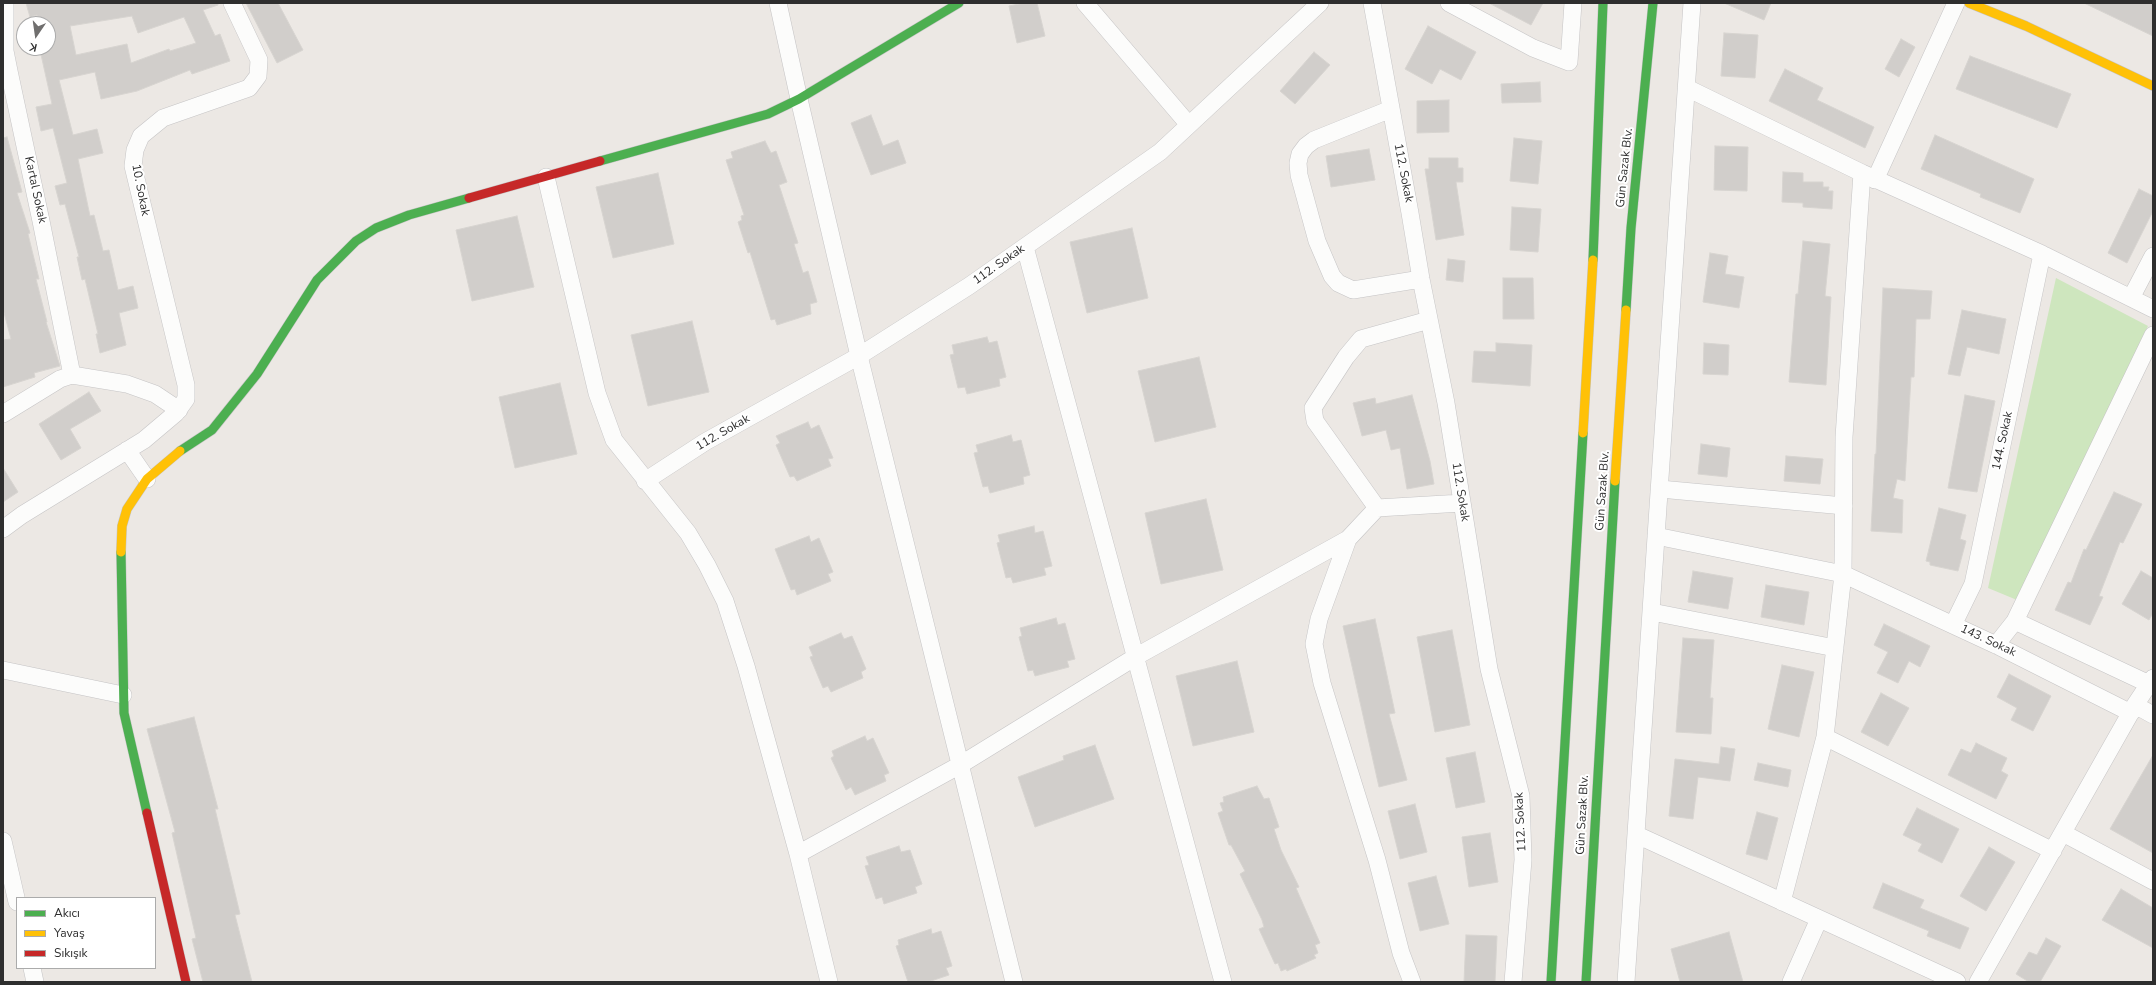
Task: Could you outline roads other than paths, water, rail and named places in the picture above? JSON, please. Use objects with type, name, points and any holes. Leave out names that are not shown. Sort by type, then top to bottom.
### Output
[{"type":"main road","points":[[186,982],[132,755],[124,713],[121,554],[122,526],[127,509],[147,479],[173,456],[212,430],[257,374],[317,280],[336,259],[356,241],[376,228],[409,215],[768,114],[798,99],[959,3]]},
{"type":"main road","name":"Gün Sazak Blv.","points":[[1551,982],[1592,284],[1603,3]]},
{"type":"main road","name":"Gün Sazak Blv.","points":[[1586,982],[1601,704],[1631,228],[1653,3]]},
{"type":"main road","points":[[1966,3],[2026,26],[2153,86]]},
{"type":"street","name":"Kartal Sokak","points":[[5,3],[4,52],[72,375]]},
{"type":"street","name":"10. Sokak","points":[[179,410],[186,399],[186,385],[133,166],[135,150],[141,136],[163,118],[249,88],[258,76],[258,60],[232,3]]},
{"type":"street","points":[[778,3],[798,99],[859,356],[1014,982]]},
{"type":"street","points":[[1085,3],[1189,125]]},
{"type":"street","name":"112. Sokak","points":[[645,481],[705,442],[859,356],[969,286],[1160,152],[1320,3]]},
{"type":"street","name":"112. Sokak","points":[[1372,3],[1421,279],[1446,402],[1489,669],[1521,796],[1523,860],[1513,982]]},
{"type":"street","points":[[1449,3],[1533,48],[1569,62],[1573,3]]},
{"type":"street","points":[[1626,982],[1692,3]]},
{"type":"street","points":[[1782,902],[1825,737],[1843,574],[1844,437],[1868,177],[1966,3]]},
{"type":"street","points":[[1687,88],[1868,177],[2042,254],[2153,309]]},
{"type":"street","points":[[1391,109],[1314,140],[1306,146],[1300,154],[1298,163],[1300,175],[1317,241],[1332,276],[1338,283],[1353,290],[1421,279]]},
{"type":"street","points":[[546,177],[598,393],[614,440],[645,481],[688,533],[707,565],[725,602],[746,666],[798,854],[829,982]]},
{"type":"street","points":[[1025,247],[1137,656],[1223,982]]},
{"type":"street","name":"144. Sokak","points":[[1953,625],[1973,584],[2042,254]]},
{"type":"street","points":[[2131,298],[2153,256]]},
{"type":"street","points":[[1377,508],[1316,421],[1312,408],[1346,357],[1362,339],[1429,320]]},
{"type":"street","points":[[1996,644],[2015,621],[2153,335]]},
{"type":"street","points":[[3,414],[60,379],[72,375],[127,384],[155,394],[179,410],[144,440],[3,529]]},
{"type":"street","points":[[127,450],[147,479]]},
{"type":"street","points":[[1660,489],[1844,506]]},
{"type":"street","points":[[798,854],[960,765],[1137,656],[1348,539],[1377,508],[1462,502]]},
{"type":"street","name":"143. Sokak","points":[[1656,536],[1843,574],[2133,709],[2153,715]]},
{"type":"street","points":[[1348,539],[1319,619],[1314,644],[1322,683],[1377,860],[1401,952],[1412,982]]},
{"type":"street","points":[[1652,612],[1835,648]]},
{"type":"street","points":[[1978,982],[2133,709],[2151,681],[2015,621]]},
{"type":"street","points":[[3,670],[123,696]]},
{"type":"street","points":[[1825,737],[2052,851]]},
{"type":"street","points":[[2063,832],[2153,881]]},
{"type":"street","points":[[1637,835],[1957,982]]},
{"type":"street","points":[[3,841],[16,898]]},
{"type":"street","points":[[1791,982],[1819,919]]},
{"type":"street","points":[[32,969],[35,982]]}]
